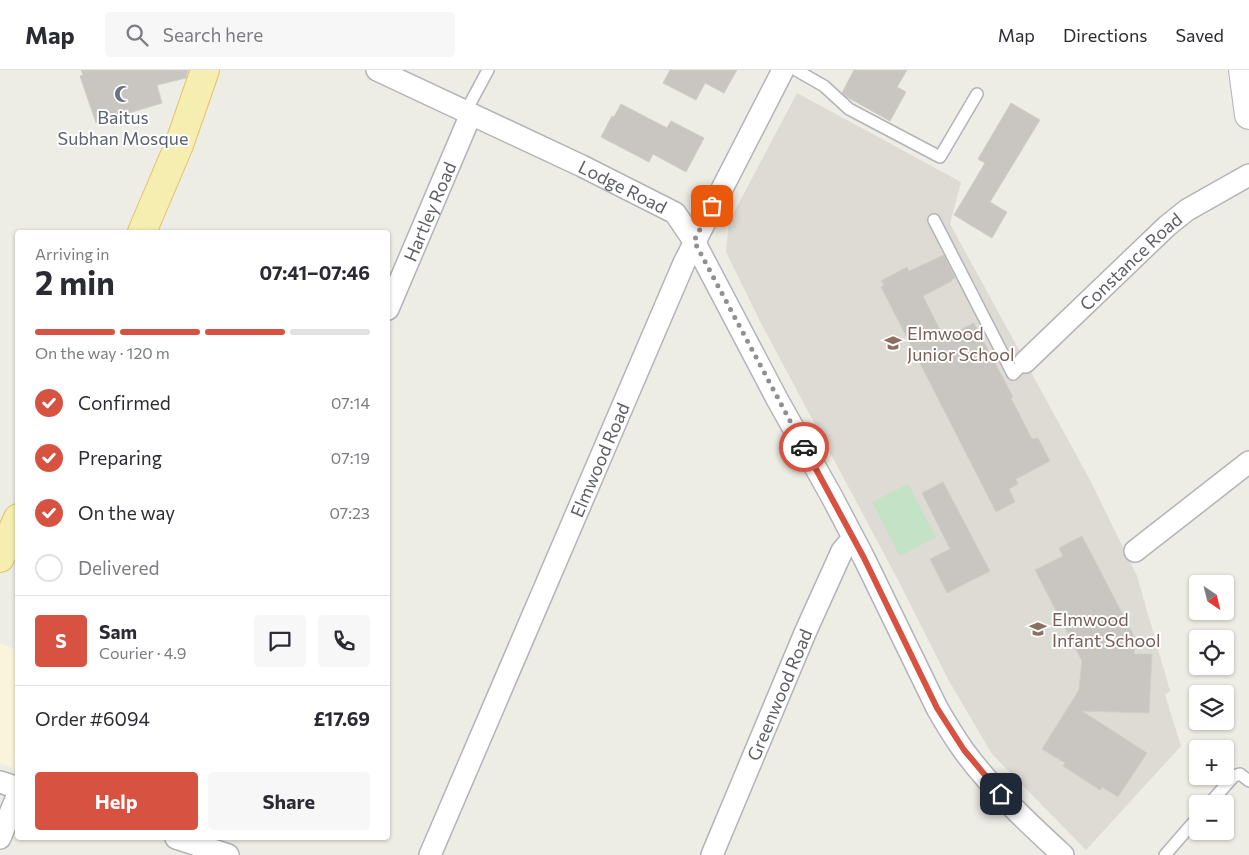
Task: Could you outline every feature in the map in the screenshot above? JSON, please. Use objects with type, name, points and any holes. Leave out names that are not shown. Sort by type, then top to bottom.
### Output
[{"type":"main road","points":[[143,230],[183,136],[196,100],[202,72]]},
{"type":"main road","points":[[0,558],[15,525]]},
{"type":"street","name":"Lodge Road","points":[[377,70],[468,112],[674,213],[694,241],[853,538],[937,708],[964,750],[1014,807],[1063,855]]},
{"type":"street","name":"Elmwood Road","points":[[430,855],[694,241],[783,70]]},
{"type":"street","points":[[1243,70],[1249,115]]},
{"type":"street","name":"Hartley Road","points":[[390,304],[468,112]]},
{"type":"street","name":"Constance Road","points":[[1025,362],[1187,210],[1249,175]]},
{"type":"street","points":[[1135,551],[1249,462]]},
{"type":"street","name":"Greenwood Road","points":[[712,855],[805,633],[842,551],[853,538]]},
{"type":"street","points":[[0,782],[15,787]]},
{"type":"street","points":[[0,838],[15,801]]},
{"type":"street","points":[[182,840],[228,855]]},
{"type":"lane","points":[[468,112],[488,70]]},
{"type":"lane","points":[[796,70],[824,86],[849,109],[940,157],[977,94]]},
{"type":"lane","points":[[934,220],[1013,374],[1025,362]]},
{"type":"lane","points":[[1217,795],[1234,776],[1240,774],[1249,781]]},
{"type":"lane","points":[[1165,855],[1189,827]]},
{"type":"shaded area","name":"Elmwood Junior School","points":[[797,93],[961,182],[950,224],[1090,480],[1137,576],[1170,691],[1165,695],[1181,746],[1086,850],[992,754],[949,681],[897,578],[761,323],[726,252],[729,222]]},
{"type":"shaded area","points":[[0,643],[15,649],[15,769],[0,763]]},
{"type":"green space","points":[[908,484],[936,537],[900,556],[872,502]]},
{"type":"building","name":"Baitus Subhan Mosque","points":[[81,70],[188,70],[186,78],[157,85],[162,103],[96,123],[80,76],[83,75]]},
{"type":"building","points":[[670,70],[737,70],[724,93],[705,83],[696,100],[663,83]]},
{"type":"building","points":[[854,70],[907,70],[897,87],[906,92],[890,121],[842,93]]},
{"type":"building","points":[[1011,103],[1040,120],[990,202],[1007,212],[992,238],[954,215],[985,163],[978,159]]},
{"type":"building","points":[[621,104],[667,128],[671,121],[704,138],[686,172],[653,154],[649,162],[601,137]]},
{"type":"building","points":[[944,255],[955,278],[923,296],[944,338],[974,323],[1013,397],[1011,398],[1032,439],[1038,438],[1050,461],[1016,479],[1018,484],[1009,489],[1015,502],[996,512],[881,287],[884,285],[881,281],[907,267],[909,271]]},
{"type":"building","points":[[943,482],[990,571],[947,593],[930,559],[950,549],[922,493]]},
{"type":"building","points":[[1082,536],[1135,638],[1134,654],[1152,654],[1149,713],[1082,711],[1147,753],[1118,797],[1102,787],[1100,790],[1063,766],[1065,763],[1042,749],[1079,690],[1082,661],[1035,570],[1063,556],[1059,548]]},
{"type":"way so far","points":[[712,206],[694,241],[804,447]]},
{"type":"place","name":"Baitus Subhan Mosque","points":[[123,94]]},
{"type":"place","name":"Elmwood Junior School","points":[[893,343]]},
{"type":"place","name":"Elmwood Infant School","points":[[1038,629]]},
{"type":"route","points":[[804,447],[864,558],[937,708],[964,750],[1001,794]]}]
